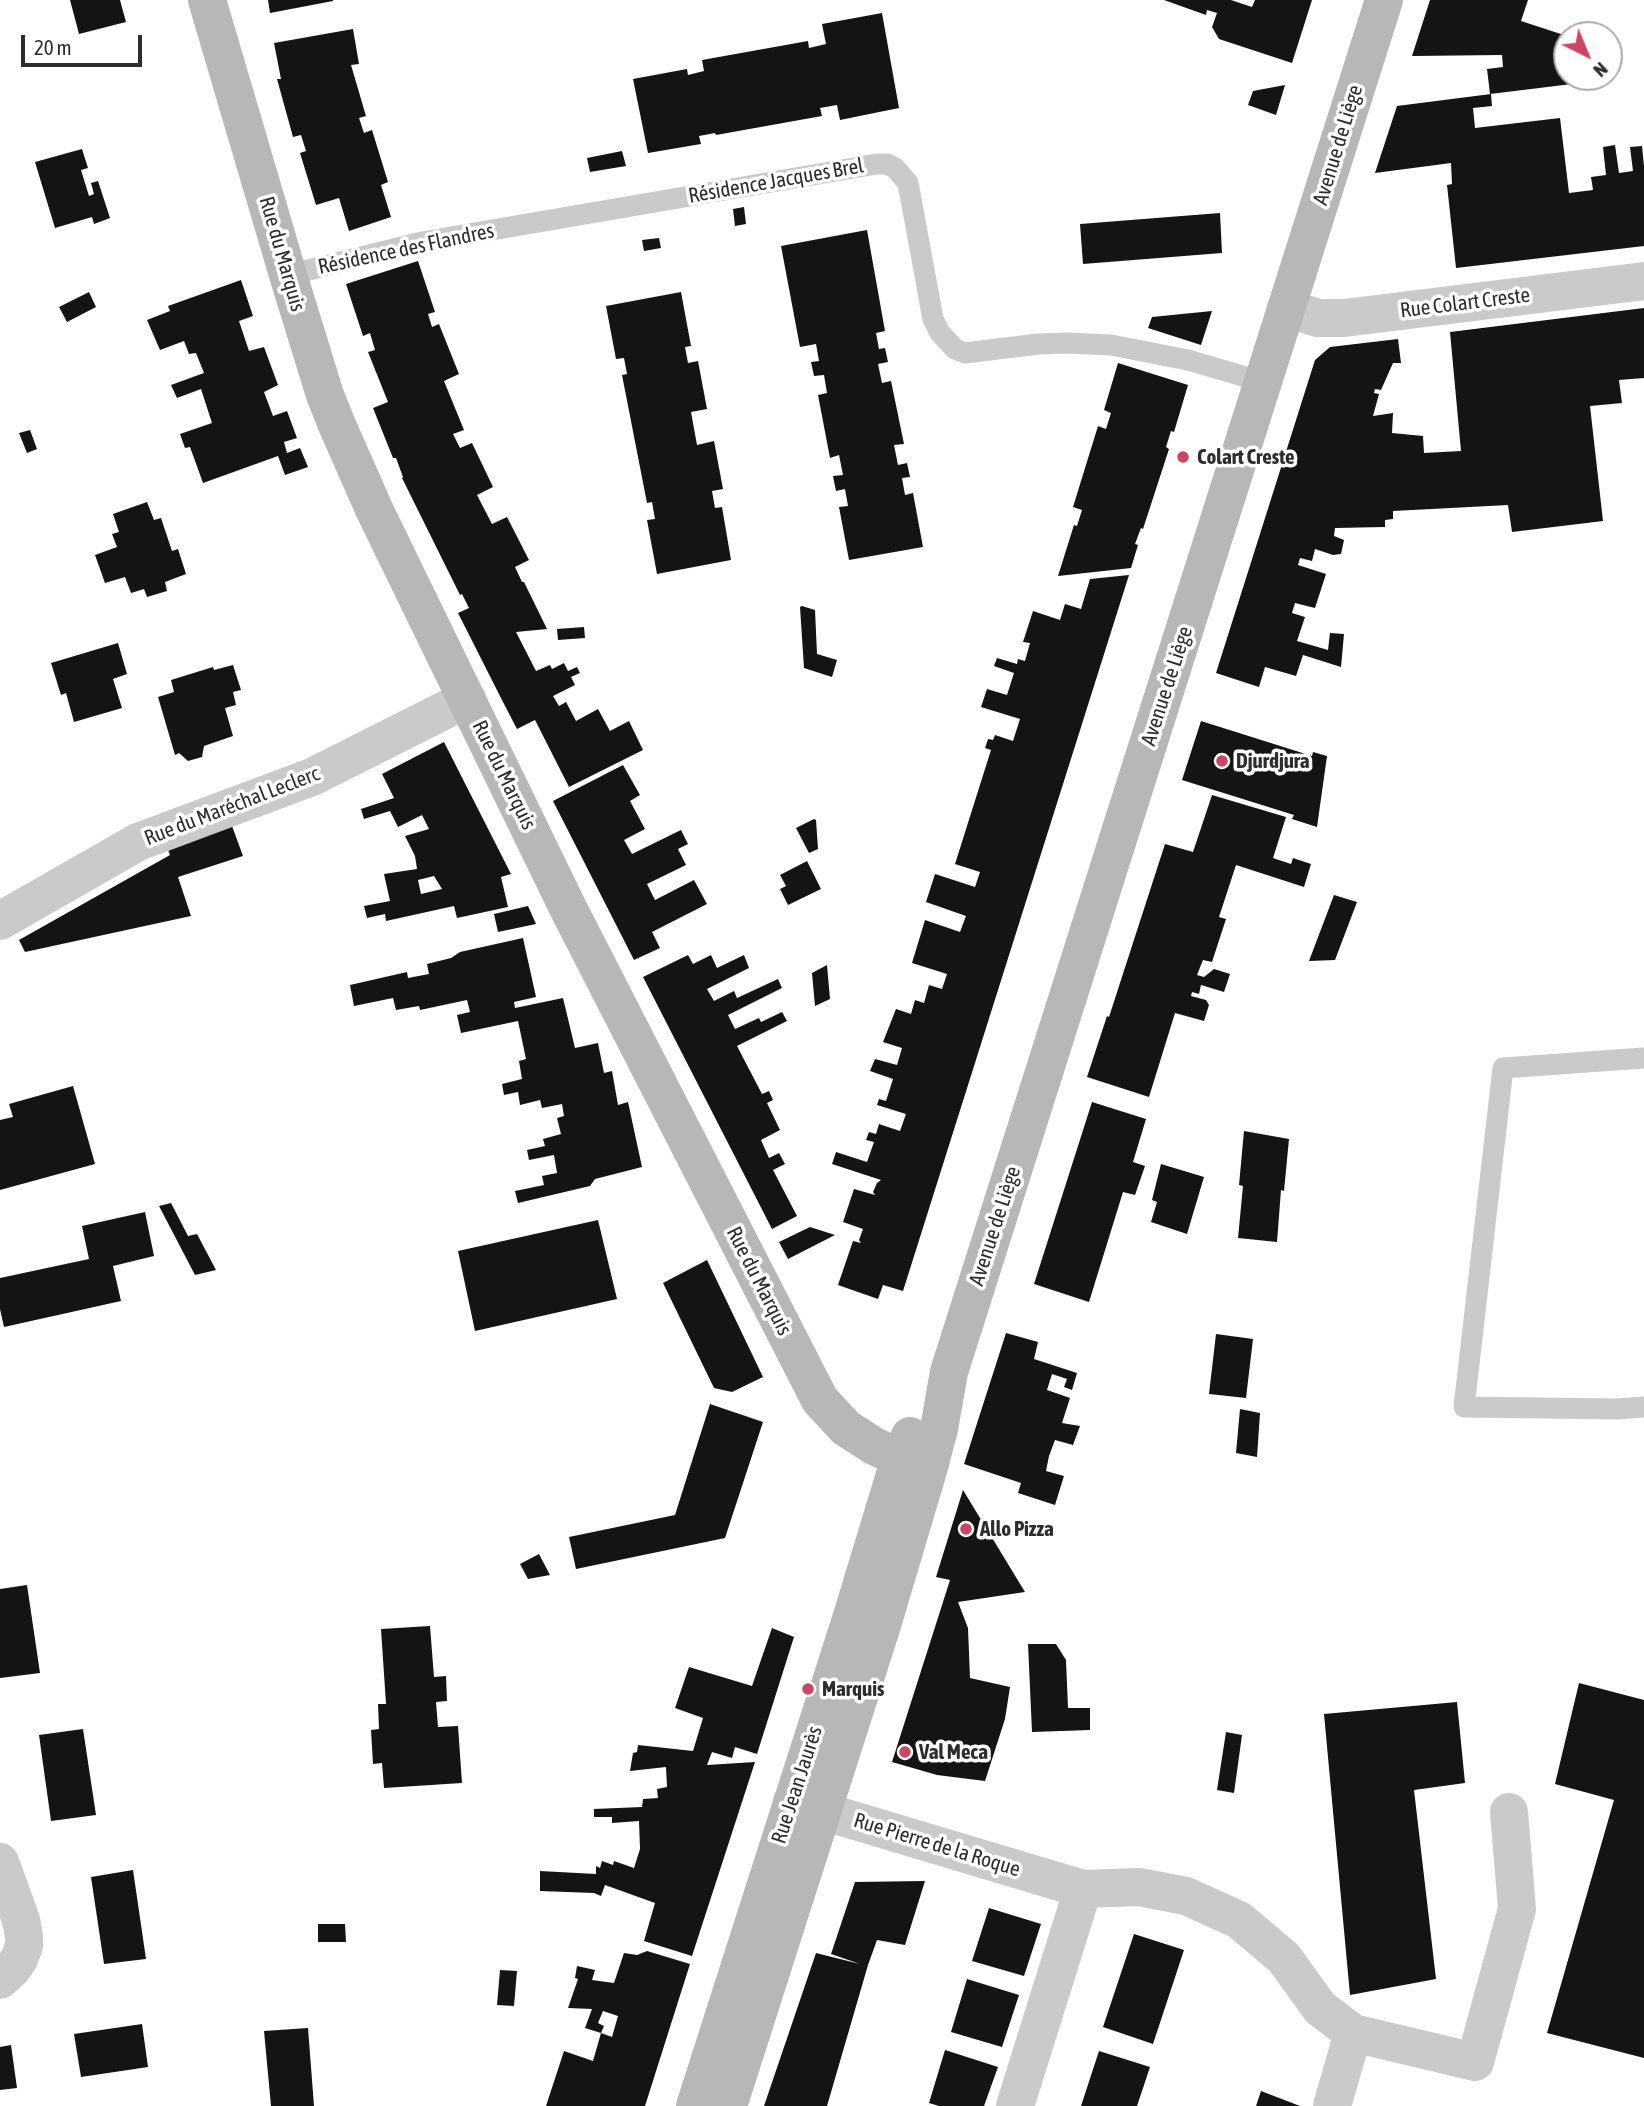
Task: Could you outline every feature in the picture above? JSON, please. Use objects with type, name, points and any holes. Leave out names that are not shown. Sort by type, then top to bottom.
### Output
[{"type":"main road","name":"Rue du Marquis","points":[[208,0],[325,395],[391,545],[568,908],[820,1400],[835,1418],[857,1436],[913,1466]]},
{"type":"main road","name":"Avenue de Liège","points":[[913,1466],[913,1429],[949,1372],[1384,0]]},
{"type":"main road","name":"Rue Jean Jaurès","points":[[728,2106],[808,1806],[913,1466]]},
{"type":"main road","name":"Rue Jean Jaurès","points":[[695,2106],[808,1806]]},
{"type":"street","name":"Rue Colart Creste","points":[[1286,308],[1318,318],[1343,318],[1644,281]]},
{"type":"street","name":"Rue du Maréchal Leclerc","points":[[0,921],[138,842],[313,777],[467,699]]},
{"type":"street","name":"Rue Pierre de la Roque","points":[[808,1806],[1083,1889],[1139,1887],[1186,1896],[1240,1920],[1284,1958],[1320,2008],[1353,2033],[1475,2062],[1517,1909],[1509,1812]]},
{"type":"street","points":[[0,1862],[21,1920],[24,1946],[12,1969],[0,1980]]},
{"type":"street","points":[[1015,2106],[1083,1889]]},
{"type":"street","points":[[1332,2106],[1353,2033]]},
{"type":"lane","name":"Résidence Jacques Brel","points":[[525,225],[887,164],[895,168],[908,183],[933,319],[955,349],[965,353],[1067,342],[1111,345],[1188,360],[1263,382]]},
{"type":"lane","name":"Résidence des Flandres","points":[[288,275],[422,242],[525,225]]},
{"type":"lane","points":[[1644,1058],[1503,1068],[1464,1407],[1644,1407]]},
{"type":"building","points":[[70,0],[120,0],[126,22],[79,34]]},
{"type":"building","points":[[268,0],[333,0],[333,1],[270,13]]},
{"type":"building","points":[[1164,0],[1231,0],[1252,7],[1255,0],[1312,0],[1292,63],[1219,39],[1212,27],[1217,13],[1207,10],[1206,15]]},
{"type":"building","points":[[1430,0],[1528,0],[1521,21],[1553,31],[1553,86],[1490,94],[1487,69],[1503,67],[1502,55],[1412,56]]},
{"type":"building","points":[[882,13],[899,108],[840,120],[837,105],[820,108],[822,116],[699,136],[701,144],[648,153],[633,79],[687,69],[688,75],[704,71],[702,60],[808,41],[809,48],[826,44],[822,24]]},
{"type":"building","points":[[353,29],[359,64],[351,65],[366,116],[359,118],[364,133],[372,130],[388,182],[381,185],[391,217],[349,231],[339,198],[316,205],[300,153],[306,151],[301,135],[293,137],[277,79],[281,79],[274,43]]},
{"type":"building","points":[[1285,85],[1276,115],[1248,105],[1253,91]]},
{"type":"building","points":[[1491,94],[1492,106],[1473,108],[1475,128],[1560,118],[1569,193],[1593,190],[1591,177],[1606,175],[1603,147],[1615,145],[1619,173],[1633,171],[1630,147],[1642,146],[1644,246],[1456,268],[1447,185],[1452,184],[1451,163],[1375,173],[1397,106]]},
{"type":"building","points":[[82,149],[88,168],[81,170],[89,196],[94,194],[91,183],[98,181],[110,218],[94,224],[92,217],[55,228],[35,162]]},
{"type":"building","points":[[622,151],[626,166],[590,172],[587,158]]},
{"type":"building","points":[[744,207],[746,224],[735,226],[733,209]]},
{"type":"building","points":[[1220,213],[1222,253],[1083,264],[1080,224]]},
{"type":"building","points":[[867,230],[885,331],[876,333],[879,349],[885,348],[888,362],[878,364],[882,383],[891,381],[904,444],[894,445],[898,465],[907,463],[910,477],[902,478],[905,495],[913,493],[923,547],[849,560],[839,507],[848,506],[845,489],[836,491],[833,476],[843,475],[839,455],[830,458],[818,395],[827,393],[824,375],[814,376],[811,362],[819,361],[816,344],[800,347],[781,246]]},
{"type":"building","points":[[659,238],[661,248],[644,251],[642,240]]},
{"type":"building","points":[[418,261],[435,312],[428,314],[432,327],[439,324],[459,374],[444,381],[464,430],[453,434],[460,448],[472,443],[493,487],[477,495],[492,524],[507,517],[529,560],[515,567],[547,629],[516,632],[536,671],[550,665],[552,669],[564,663],[568,671],[577,667],[580,673],[571,677],[575,685],[553,696],[559,706],[566,702],[576,721],[598,709],[610,731],[629,721],[643,750],[569,787],[535,720],[517,729],[503,702],[458,613],[469,608],[402,478],[396,458],[393,458],[373,408],[388,402],[368,352],[375,350],[370,333],[363,336],[346,284]]},
{"type":"building","points":[[241,280],[253,316],[239,321],[249,351],[264,347],[278,385],[264,392],[273,416],[287,411],[297,438],[284,442],[287,453],[300,448],[308,467],[285,475],[278,456],[203,483],[190,447],[185,448],[180,434],[212,423],[201,389],[177,398],[171,385],[204,373],[196,353],[189,354],[184,341],[160,350],[147,320],[170,311],[168,306]]},
{"type":"building","points":[[89,292],[96,307],[67,322],[59,307]]},
{"type":"building","points":[[681,292],[691,346],[685,347],[688,363],[698,361],[707,409],[691,412],[697,445],[714,441],[723,489],[712,491],[715,508],[722,507],[731,560],[657,574],[647,520],[655,519],[652,502],[647,503],[622,375],[627,374],[624,358],[616,359],[606,306]]},
{"type":"building","points":[[1644,308],[1644,378],[1619,380],[1622,403],[1590,406],[1603,521],[1512,532],[1508,505],[1393,511],[1393,519],[1385,520],[1385,527],[1335,528],[1334,536],[1344,540],[1341,554],[1333,555],[1315,549],[1312,561],[1300,558],[1298,565],[1326,574],[1315,608],[1295,603],[1292,613],[1305,617],[1297,641],[1328,650],[1330,633],[1344,634],[1341,667],[1303,655],[1296,676],[1265,667],[1259,687],[1216,673],[1315,360],[1330,347],[1398,339],[1401,363],[1393,363],[1381,390],[1375,389],[1374,393],[1379,394],[1373,416],[1393,413],[1392,433],[1423,436],[1424,453],[1461,451],[1450,332]]},
{"type":"building","points":[[1212,311],[1201,345],[1148,328],[1152,317]]},
{"type":"building","points":[[1118,363],[1188,385],[1174,432],[1171,431],[1166,447],[1169,449],[1143,529],[1141,528],[1135,544],[1138,545],[1131,568],[1058,576],[1074,525],[1077,526],[1082,510],[1073,507],[1098,426],[1106,429],[1111,413],[1104,410]]},
{"type":"building","points":[[30,430],[37,449],[27,453],[19,433]]},
{"type":"building","points":[[147,502],[154,520],[161,518],[172,551],[178,549],[186,574],[165,582],[167,591],[147,597],[144,589],[131,593],[125,577],[105,583],[95,555],[117,547],[112,534],[119,532],[113,514]]},
{"type":"building","points":[[1129,575],[903,1291],[883,1285],[878,1299],[838,1285],[853,1241],[861,1243],[859,1240],[863,1229],[843,1222],[854,1189],[875,1195],[873,1192],[881,1180],[832,1164],[836,1152],[867,1162],[874,1142],[866,1140],[869,1132],[876,1134],[879,1124],[900,1131],[906,1114],[877,1105],[879,1099],[886,1101],[893,1079],[870,1071],[875,1059],[897,1065],[902,1048],[883,1042],[896,1009],[911,1014],[915,1000],[924,1003],[929,985],[942,989],[947,974],[912,963],[925,920],[960,932],[966,916],[926,902],[935,874],[975,887],[980,872],[955,864],[991,750],[985,748],[988,739],[993,740],[995,735],[1013,741],[1020,719],[981,707],[987,689],[1007,695],[1014,673],[994,666],[997,658],[1017,664],[1018,659],[1025,661],[1030,643],[1023,642],[1033,611],[1060,620],[1065,604],[1081,609],[1090,579]]},
{"type":"building","points":[[802,606],[815,610],[817,654],[837,660],[832,677],[804,668]]},
{"type":"building","points":[[584,627],[585,638],[558,640],[557,629]]},
{"type":"building","points":[[118,643],[127,674],[113,679],[122,708],[74,722],[66,693],[61,695],[51,663]]},
{"type":"building","points":[[233,665],[241,690],[233,692],[236,705],[225,708],[233,736],[204,746],[202,757],[188,761],[179,753],[175,755],[158,697],[174,692],[171,680],[213,667],[214,670]]},
{"type":"building","points":[[1201,721],[1312,756],[1313,752],[1327,756],[1317,827],[1292,819],[1294,815],[1182,780]]},
{"type":"building","points":[[444,742],[511,874],[501,877],[508,907],[457,918],[454,906],[386,921],[385,914],[367,918],[364,906],[390,901],[384,874],[417,869],[415,856],[405,836],[429,829],[422,815],[398,827],[390,811],[364,819],[361,809],[394,798],[382,774]],"holes":[[[434,876],[442,889],[421,894],[418,880]]]},
{"type":"building","points":[[623,765],[640,795],[630,801],[645,829],[624,840],[632,854],[681,830],[688,844],[678,849],[686,865],[647,884],[655,900],[694,880],[707,904],[652,932],[660,948],[634,960],[553,801]]},
{"type":"building","points":[[1212,795],[1286,817],[1273,858],[1291,864],[1293,858],[1311,864],[1304,887],[1236,865],[1219,917],[1226,919],[1212,962],[1203,960],[1197,975],[1204,977],[1214,969],[1230,974],[1224,992],[1201,985],[1199,994],[1192,992],[1191,996],[1206,1000],[1209,1005],[1204,1021],[1175,1013],[1149,1097],[1087,1077],[1165,844],[1193,852]]},
{"type":"building","points":[[814,819],[818,849],[809,853],[796,828]]},
{"type":"building","points":[[232,826],[243,856],[178,877],[191,916],[25,952],[19,940],[170,855],[167,847]]},
{"type":"building","points":[[807,861],[821,889],[788,905],[780,889],[786,886],[780,875]]},
{"type":"building","points":[[1334,895],[1357,902],[1335,960],[1309,961]]},
{"type":"building","points":[[528,906],[536,924],[498,932],[494,914]]},
{"type":"building","points":[[523,938],[536,997],[514,1002],[515,1008],[563,998],[575,1048],[598,1043],[604,1073],[612,1071],[618,1105],[628,1102],[642,1167],[595,1179],[590,1186],[518,1203],[515,1191],[544,1185],[542,1176],[557,1173],[554,1155],[529,1160],[527,1150],[545,1146],[543,1139],[561,1134],[557,1118],[564,1116],[562,1104],[542,1108],[540,1100],[520,1105],[518,1092],[504,1095],[502,1084],[522,1079],[519,1061],[526,1059],[518,1021],[461,1033],[457,1015],[470,1012],[467,1000],[420,1010],[419,1006],[396,1010],[393,998],[354,1006],[350,985],[407,972],[408,978],[429,974],[427,964],[451,958],[460,952]]},
{"type":"building","points":[[688,955],[693,964],[711,955],[717,968],[744,955],[749,968],[707,989],[714,1001],[734,991],[737,998],[778,979],[782,988],[728,1015],[735,1029],[759,1018],[761,1022],[782,1012],[787,1021],[737,1046],[762,1094],[769,1091],[773,1100],[767,1103],[780,1130],[761,1140],[769,1158],[779,1153],[785,1164],[773,1170],[797,1216],[772,1229],[643,977]]},
{"type":"building","points":[[827,965],[830,999],[815,1006],[812,973]]},
{"type":"building","points":[[73,1086],[95,1164],[0,1190],[0,1120],[13,1117],[9,1104]]},
{"type":"building","points":[[1092,1102],[1146,1119],[1133,1162],[1145,1166],[1135,1195],[1123,1192],[1089,1302],[1034,1284]]},
{"type":"building","points":[[1244,1131],[1289,1139],[1277,1242],[1238,1238]]},
{"type":"building","points":[[1161,1164],[1204,1177],[1187,1234],[1151,1222],[1157,1202],[1152,1200]]},
{"type":"building","points":[[171,1203],[188,1236],[197,1234],[216,1270],[195,1275],[159,1206]]},
{"type":"building","points":[[145,1212],[154,1256],[113,1266],[121,1301],[4,1327],[0,1309],[0,1278],[89,1259],[82,1226]]},
{"type":"building","points":[[598,1220],[617,1299],[475,1331],[458,1251]]},
{"type":"building","points":[[810,1227],[835,1235],[788,1259],[779,1242]]},
{"type":"building","points":[[707,1260],[763,1377],[732,1392],[714,1388],[663,1283]]},
{"type":"building","points":[[1006,1333],[1038,1342],[1034,1359],[1077,1373],[1072,1390],[1064,1387],[1067,1379],[1052,1374],[1047,1390],[1070,1398],[1062,1423],[1080,1426],[1073,1445],[1055,1440],[1049,1456],[1046,1471],[1064,1476],[1055,1505],[1018,1493],[1021,1483],[964,1464]]},
{"type":"building","points":[[1216,1334],[1253,1339],[1246,1398],[1209,1394]]},
{"type":"building","points":[[710,1404],[763,1422],[725,1538],[576,1569],[569,1537],[675,1515]]},
{"type":"building","points":[[1240,1409],[1260,1413],[1257,1457],[1236,1453]]},
{"type":"building","points":[[963,1490],[1025,1592],[958,1602],[968,1628],[970,1678],[1010,1687],[1005,1719],[985,1781],[937,1775],[892,1762],[950,1580],[936,1577]]},
{"type":"building","points":[[539,1554],[550,1575],[528,1579],[520,1564]]},
{"type":"building","points":[[27,1585],[40,1673],[0,1678],[0,1589]]},
{"type":"building","points":[[430,1626],[434,1677],[446,1676],[447,1701],[436,1702],[438,1727],[458,1726],[462,1783],[384,1788],[382,1763],[373,1764],[371,1730],[379,1729],[378,1704],[386,1704],[381,1629]]},
{"type":"building","points":[[772,1628],[794,1637],[757,1754],[735,1747],[732,1758],[712,1752],[707,1765],[755,1762],[692,1956],[644,1941],[655,1903],[605,1885],[601,1896],[594,1893],[540,1891],[540,1871],[596,1874],[596,1866],[600,1868],[602,1861],[613,1865],[614,1861],[634,1868],[640,1849],[639,1821],[612,1823],[612,1817],[594,1817],[594,1809],[642,1807],[643,1799],[658,1798],[657,1789],[667,1787],[666,1767],[630,1771],[633,1753],[637,1752],[638,1745],[693,1751],[703,1718],[675,1708],[689,1667],[752,1686]]},
{"type":"building","points":[[1028,1644],[1056,1644],[1066,1660],[1068,1708],[1090,1708],[1090,1730],[1032,1732]]},
{"type":"building","points":[[1579,1683],[1644,1700],[1644,2058],[1547,2033],[1614,1800],[1555,1784]]},
{"type":"building","points":[[1457,1702],[1465,1783],[1414,1790],[1436,1979],[1350,1995],[1324,1714]]},
{"type":"building","points":[[83,1729],[96,1815],[51,1821],[39,1735]]},
{"type":"building","points":[[1226,1732],[1242,1735],[1234,1793],[1217,1790]]},
{"type":"building","points":[[133,1870],[146,1959],[104,1964],[91,1877]]},
{"type":"building","points":[[925,1881],[905,1945],[877,1940],[827,2106],[764,2106],[816,1953],[860,1964],[831,1954],[855,1882]]},
{"type":"building","points":[[989,1908],[1041,1924],[1024,1976],[972,1961]]},
{"type":"building","points":[[318,1924],[345,1924],[346,1942],[318,1942]]},
{"type":"building","points":[[1134,1934],[1184,1950],[1153,2044],[1103,2027]]},
{"type":"building","points":[[647,1951],[690,1964],[645,2106],[546,2106],[564,2051],[593,2061],[601,2033],[585,2028],[592,2009],[568,2008],[578,1979],[575,1978],[577,1966],[595,1970],[592,1980],[614,1983],[624,1953],[637,1955]],"holes":[[[603,2011],[618,2016],[612,2037],[601,2033],[604,2026],[598,2023]]]},
{"type":"building","points":[[500,1970],[517,1971],[514,2006],[497,2005]]},
{"type":"building","points":[[967,1979],[1019,1995],[1002,2047],[951,2032]]},
{"type":"building","points":[[142,2024],[148,2067],[81,2077],[74,2034]]},
{"type":"building","points":[[308,2028],[314,2106],[271,2106],[264,2031]]},
{"type":"building","points":[[11,2045],[17,2088],[0,2090],[0,2047]]},
{"type":"building","points":[[945,2050],[998,2067],[984,2106],[939,2106],[929,2103]]},
{"type":"building","points":[[1099,2051],[1150,2067],[1137,2106],[1081,2106]]},
{"type":"building","points":[[1261,2091],[1300,2106],[1256,2106]]},
{"type":"place","name":"Colart Creste","points":[[1183,457]]},
{"type":"place","name":"Djurdjura","points":[[1222,761]]},
{"type":"place","name":"Allo Pizza","points":[[966,1529]]},
{"type":"place","name":"Marquis","points":[[808,1689]]},
{"type":"place","name":"Val Meca","points":[[905,1752]]}]
